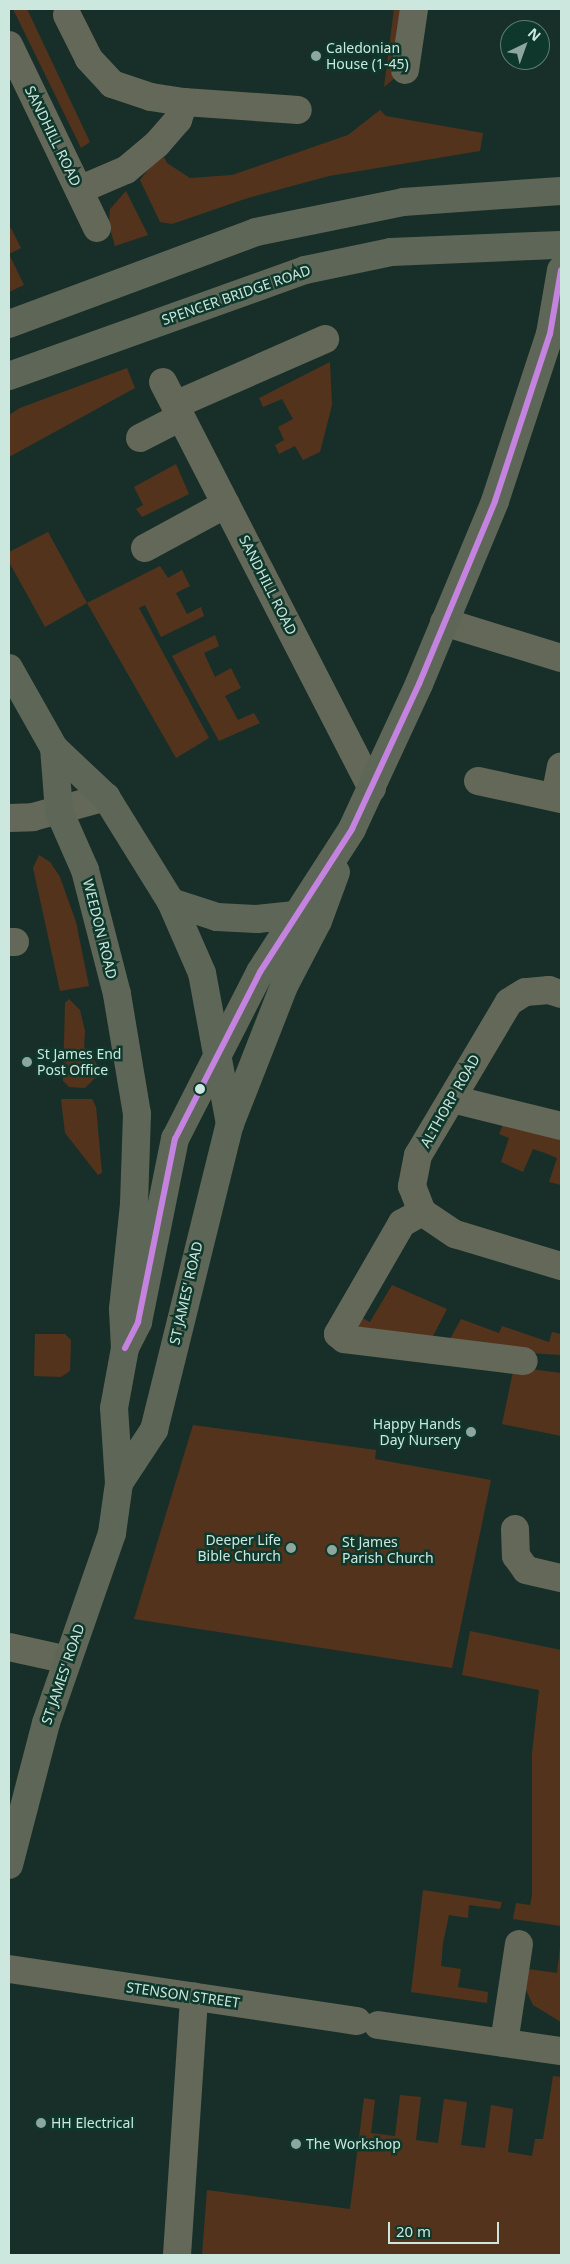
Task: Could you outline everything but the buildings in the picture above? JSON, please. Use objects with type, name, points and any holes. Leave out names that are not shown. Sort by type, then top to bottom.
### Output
[{"type":"main road","points":[[9,324],[256,232],[403,202],[561,191]]},
{"type":"main road","name":"SPENCER BRIDGE ROAD","points":[[9,376],[305,270],[391,252],[561,245]]},
{"type":"main road","points":[[216,1053],[295,915],[352,828],[372,788],[498,492],[550,334],[561,270]]},
{"type":"main road","name":"WEEDON ROAD","points":[[9,668],[54,748],[106,797],[171,902],[202,974],[216,1053]]},
{"type":"main road","name":"WEEDON ROAD","points":[[54,748],[60,811],[85,870],[100,927],[117,994],[137,1114]]},
{"type":"main road","name":"ST JAMES' ROAD","points":[[119,1483],[154,1430],[230,1124],[284,986],[318,921],[352,828]]},
{"type":"main road","points":[[171,902],[217,917],[257,919],[295,915]]},
{"type":"main road","name":"ST JAMES' ROAD","points":[[216,1053],[230,1124]]},
{"type":"main road","name":"ST JAMES' ROAD","points":[[125,1348],[138,1322],[175,1139],[216,1053]]},
{"type":"main road","name":"ST JAMES' ROAD","points":[[9,1865],[43,1731],[112,1532],[119,1483],[114,1408],[125,1348],[123,1309],[134,1204],[137,1114]]},
{"type":"street","points":[[405,70],[414,9]]},
{"type":"street","points":[[67,16],[89,59],[112,84],[151,97],[184,102],[298,110]]},
{"type":"street","name":"SANDHILL ROAD","points":[[9,45],[97,228]]},
{"type":"street","points":[[79,190],[126,170],[138,160],[178,120],[184,102]]},
{"type":"street","points":[[140,438],[173,401],[325,340]]},
{"type":"street","name":"SANDHILL ROAD","points":[[173,401],[372,788]]},
{"type":"street","points":[[145,548],[226,504]]},
{"type":"street","points":[[444,622],[561,658]]},
{"type":"street","points":[[478,781],[558,798],[561,768]]},
{"type":"street","points":[[9,818],[33,818],[106,797]]},
{"type":"street","name":"ALTHORP ROAD","points":[[422,1212],[412,1186],[418,1155],[452,1100],[497,1020],[509,1002],[525,992],[549,990],[561,994]]},
{"type":"street","points":[[452,1100],[561,1126]]},
{"type":"street","points":[[524,1361],[344,1339],[338,1334],[402,1223],[422,1212],[455,1234],[561,1266]]},
{"type":"street","points":[[515,1529],[516,1556],[526,1570],[561,1578]]},
{"type":"street","points":[[9,1647],[68,1660]]},
{"type":"street","points":[[504,2044],[518,1944]]},
{"type":"street","name":"STENSON STREET","points":[[9,1968],[504,2044],[561,2051]]},
{"type":"street","points":[[177,2255],[194,1997]]},
{"type":"shaded area","points":[[13,9],[27,9],[90,142],[81,148]]},
{"type":"shaded area","points":[[394,9],[406,9],[395,78],[384,87]]},
{"type":"shaded area","points":[[380,110],[386,116],[483,133],[480,151],[329,176],[248,198],[172,224],[160,222],[140,180],[157,158],[163,155],[167,163],[190,178],[232,175],[348,135]]},
{"type":"shaded area","points":[[126,191],[148,235],[115,246],[109,225],[110,209]]},
{"type":"shaded area","points":[[11,228],[21,248],[9,254],[9,229]]},
{"type":"shaded area","points":[[9,254],[24,285],[9,292]]},
{"type":"shaded area","points":[[330,362],[332,405],[320,452],[303,460],[295,446],[279,454],[275,445],[284,440],[278,427],[293,419],[282,399],[263,407],[259,398]]},
{"type":"shaded area","points":[[127,368],[135,388],[9,457],[9,415],[20,408]]},
{"type":"shaded area","points":[[176,464],[189,494],[142,517],[136,509],[143,505],[134,487]]},
{"type":"shaded area","points":[[48,532],[87,603],[45,627],[9,562],[9,552]]},
{"type":"shaded area","points":[[160,566],[168,578],[182,570],[190,586],[176,593],[187,614],[201,607],[204,616],[161,637],[145,605],[139,608],[209,738],[176,758],[87,603]]},
{"type":"shaded area","points":[[215,635],[219,646],[204,653],[215,677],[231,668],[241,688],[225,696],[238,720],[254,713],[260,723],[219,741],[172,656]]},
{"type":"shaded area","points":[[39,855],[50,862],[60,877],[76,922],[89,986],[60,991],[33,868]]},
{"type":"shaded area","points":[[69,999],[80,1010],[85,1031],[84,1047],[99,1067],[99,1074],[85,1088],[69,1087],[63,1081],[65,1003]]},
{"type":"shaded area","points":[[61,1099],[92,1099],[96,1107],[102,1173],[98,1175],[65,1133]]},
{"type":"shaded area","points":[[505,1120],[561,1134],[561,1185],[549,1182],[557,1158],[545,1153],[533,1149],[523,1172],[501,1162],[509,1138],[499,1134]]},
{"type":"shaded area","points":[[392,1285],[447,1309],[432,1338],[353,1326],[358,1316],[370,1322]]},
{"type":"shaded area","points":[[461,1319],[499,1333],[502,1326],[549,1342],[552,1332],[561,1334],[561,1355],[494,1351],[449,1341]]},
{"type":"shaded area","points":[[35,1334],[65,1334],[71,1340],[70,1371],[61,1377],[34,1376]]},
{"type":"shaded area","points":[[514,1367],[561,1373],[561,1436],[502,1424]]},
{"type":"shaded area","points":[[193,1425],[376,1450],[375,1459],[491,1480],[452,1668],[134,1619]]},
{"type":"shaded area","points":[[470,1631],[561,1650],[561,1926],[513,1919],[516,1903],[530,1905],[532,1895],[532,1753],[539,1690],[462,1675]]},
{"type":"shaded area","points":[[423,1890],[502,1902],[500,1909],[469,1905],[468,1918],[449,1915],[443,1943],[441,1966],[461,1969],[458,1987],[488,1992],[487,2003],[411,1992]]},
{"type":"shaded area","points":[[561,1939],[561,2022],[533,2005],[525,1988],[528,1969],[557,1973]]},
{"type":"shaded area","points":[[553,2076],[561,2077],[561,2255],[202,2255],[207,2190],[350,2209],[364,2098],[375,2100],[371,2133],[395,2136],[400,2095],[421,2097],[416,2140],[438,2143],[444,2099],[467,2102],[461,2145],[485,2148],[491,2105],[513,2109],[508,2152],[532,2156],[535,2139],[543,2139]]},
{"type":"transit line","points":[[125,1348],[138,1322],[175,1139],[260,972],[352,829],[419,684],[495,501],[550,334],[561,270]]},
{"type":"place","name":"Caledonian House (1-45)","points":[[316,56]]},
{"type":"place","name":"St James End Post Office","points":[[27,1062]]},
{"type":"place","name":"Happy Hands Day Nursery","points":[[471,1432]]},
{"type":"place","name":"Deeper Life Bible Church","points":[[291,1548]]},
{"type":"place","name":"St James Parish Church","points":[[332,1550]]},
{"type":"place","name":"HH Electrical","points":[[41,2123]]},
{"type":"place","name":"The Workshop","points":[[296,2144]]}]
